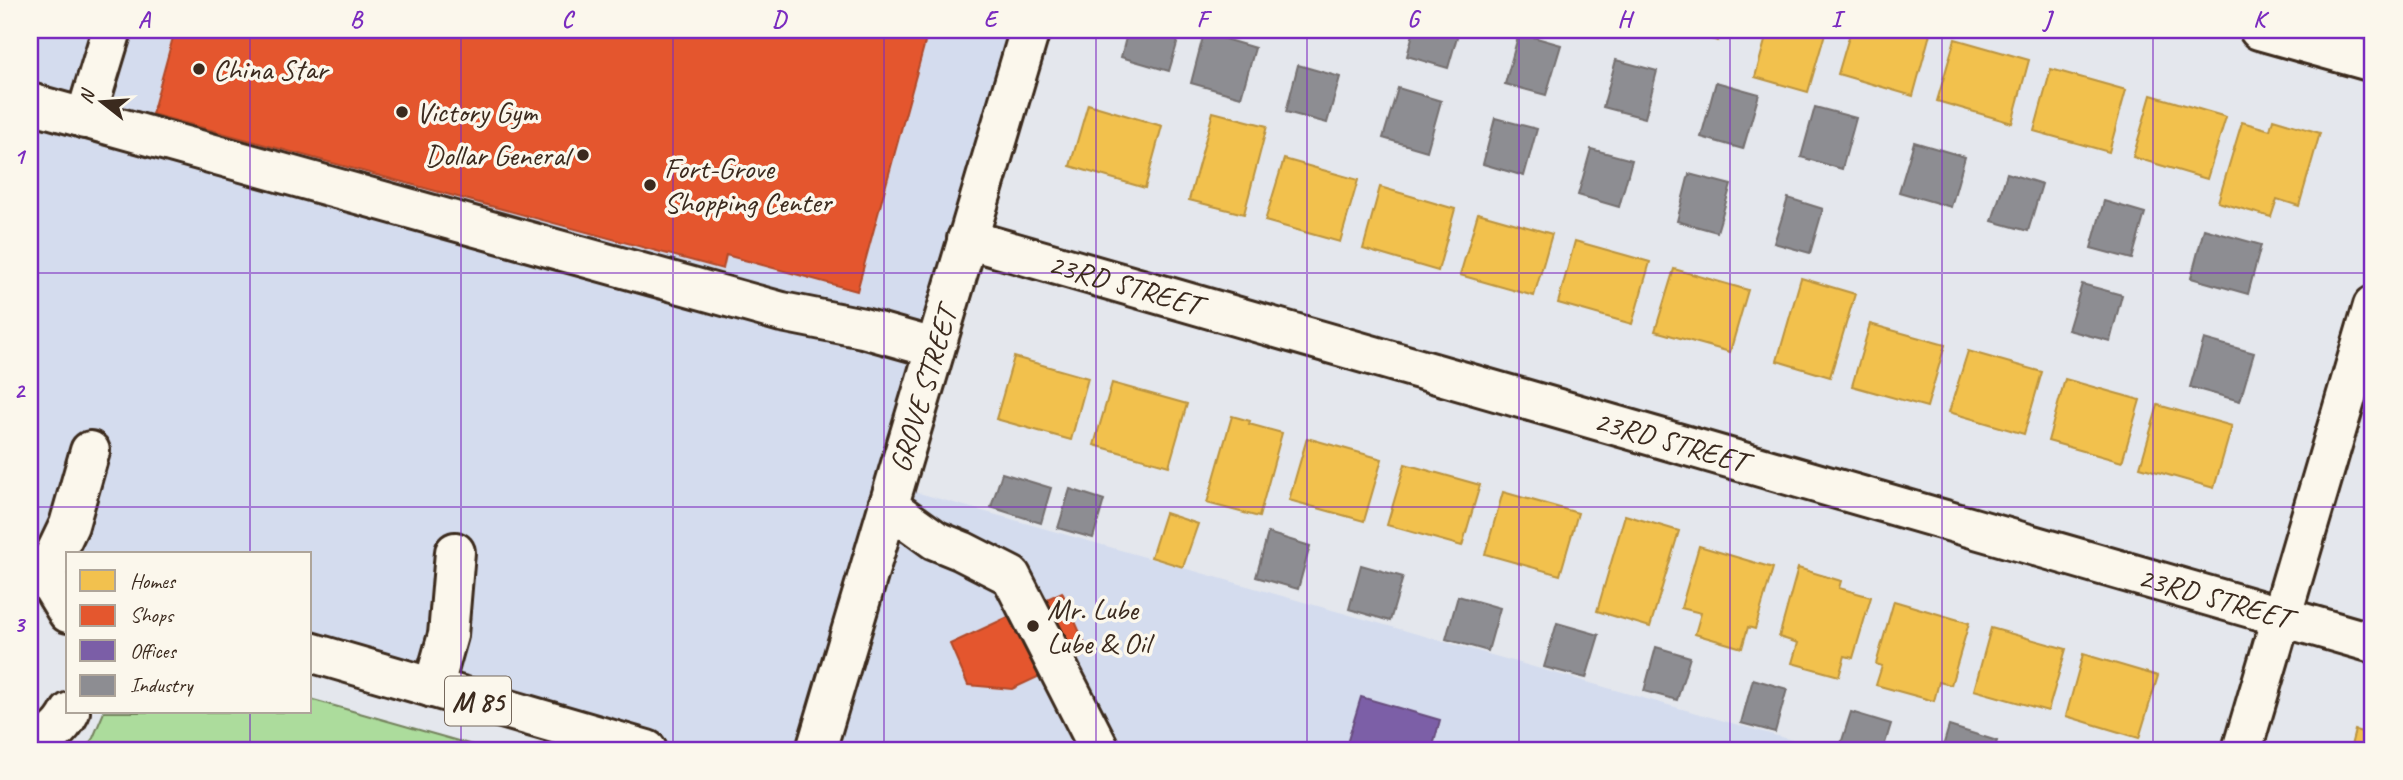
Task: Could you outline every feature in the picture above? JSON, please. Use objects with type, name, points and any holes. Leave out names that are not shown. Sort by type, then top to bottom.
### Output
[{"type":"street","points":[[85,119],[111,30]]},
{"type":"street","points":[[2259,30],[2373,62]]},
{"type":"street","name":"GROVE STREET","points":[[816,750],[967,239],[1022,32]]},
{"type":"street","points":[[30,103],[782,312],[863,328],[934,348]]},
{"type":"street","name":"23RD STREET","points":[[967,239],[2373,643]]},
{"type":"street","points":[[2242,750],[2373,306]]},
{"type":"street","points":[[66,609],[48,576],[69,526],[90,451]]},
{"type":"street","points":[[888,506],[935,540],[1011,576],[1098,746]]},
{"type":"street","points":[[433,688],[448,635],[455,552]]},
{"type":"street","name":"M 85","points":[[312,653],[647,750]]},
{"type":"street","points":[[30,746],[47,739],[63,726],[69,714]]},
{"type":"shaded area","points":[[30,30],[1008,30],[1028,36],[894,486],[1827,750],[647,750],[312,653],[312,552],[66,552],[66,581],[30,571]]},
{"type":"green space","points":[[312,700],[490,750],[84,750],[93,738],[103,714],[312,714]]},
{"type":"building: Homes","points":[[1679,30],[1722,30],[1718,41]]},
{"type":"building: Homes","points":[[1768,30],[1826,30],[1808,92],[1755,77]]},
{"type":"building: Homes","points":[[1851,30],[1915,30],[1930,34],[1913,96],[1838,74]]},
{"type":"building: Homes","points":[[1955,39],[2029,60],[2012,123],[1937,101]]},
{"type":"building: Homes","points":[[2051,69],[2126,90],[2109,152],[2034,131]]},
{"type":"building: Homes","points":[[2151,95],[2226,117],[2207,179],[2133,157]]},
{"type":"building: Homes","points":[[1088,104],[1162,126],[1145,188],[1070,166]]},
{"type":"building: Homes","points":[[1213,112],[1267,126],[1244,214],[1189,200]]},
{"type":"building: Homes","points":[[2273,119],[2320,133],[2299,206],[2277,199],[2271,217],[2218,202],[2242,122],[2270,130]]},
{"type":"building: Homes","points":[[1284,159],[1358,180],[1340,242],[1265,221]]},
{"type":"building: Homes","points":[[1380,187],[1455,209],[1438,271],[1363,249]]},
{"type":"building: Homes","points":[[1478,213],[1552,234],[1534,296],[1460,275]]},
{"type":"building: Homes","points":[[1575,241],[1650,262],[1632,324],[1558,303]]},
{"type":"building: Homes","points":[[1674,269],[1748,290],[1730,352],[1655,331]]},
{"type":"building: Homes","points":[[1801,278],[1855,294],[1830,377],[1777,361]]},
{"type":"building: Homes","points":[[1870,324],[1945,345],[1927,407],[1852,386]]},
{"type":"building: Homes","points":[[1968,351],[2042,372],[2024,434],[1949,412]]},
{"type":"building: Homes","points":[[1014,357],[1088,378],[1071,440],[996,419]]},
{"type":"building: Homes","points":[[2065,379],[2140,400],[2122,462],[2048,441]]},
{"type":"building: Homes","points":[[1112,383],[1187,404],[1169,466],[1094,445]]},
{"type":"building: Homes","points":[[2158,405],[2232,426],[2214,488],[2140,467]]},
{"type":"building: Homes","points":[[1232,416],[1250,421],[1249,424],[1282,433],[1259,517],[1207,503]]},
{"type":"building: Homes","points":[[1307,438],[1382,459],[1364,521],[1289,500]]},
{"type":"building: Homes","points":[[1405,464],[1480,485],[1462,546],[1387,525]]},
{"type":"building: Homes","points":[[1503,492],[1578,513],[1560,575],[1485,554]]},
{"type":"building: Homes","points":[[1165,513],[1198,524],[1183,567],[1151,557]]},
{"type":"building: Homes","points":[[1625,515],[1679,531],[1650,627],[1597,611]]},
{"type":"building: Homes","points":[[1699,546],[1773,568],[1755,629],[1748,627],[1742,648],[1695,634],[1701,613],[1681,608]]},
{"type":"building: Homes","points":[[1798,568],[1841,581],[1839,588],[1871,597],[1853,658],[1845,656],[1839,676],[1792,663],[1798,643],[1779,637]]},
{"type":"building: Homes","points":[[1894,601],[1969,623],[1951,685],[1939,682],[1934,701],[1876,685],[1882,666],[1876,664]]},
{"type":"building: Homes","points":[[1991,628],[2066,649],[2048,711],[1974,690]]},
{"type":"building: Homes","points":[[2083,654],[2158,676],[2139,738],[2066,716]]},
{"type":"building: Homes","points":[[2355,730],[2373,735],[2373,750],[2350,750]]},
{"type":"building: Shops","name":"Fort-Grove Shopping Center","points":[[175,30],[906,30],[927,35],[857,291],[726,255],[723,269],[152,114]]},
{"type":"building: Shops","name":"Mr. Lube Lube & Oil","points":[[1062,592],[1089,653],[1012,689],[968,685],[950,644]]},
{"type":"building: Offices","points":[[1361,697],[1440,720],[1432,750],[1345,750]]},
{"type":"building: Industry","points":[[1128,30],[1181,30],[1169,71],[1121,57]]},
{"type":"building: Industry","points":[[1414,30],[1459,30],[1448,68],[1407,56]]},
{"type":"building: Industry","points":[[1204,33],[1255,48],[1241,97],[1191,83]]},
{"type":"building: Industry","points":[[1519,33],[1561,45],[1546,95],[1505,84]]},
{"type":"building: Industry","points":[[1616,60],[1657,71],[1645,118],[1603,107]]},
{"type":"building: Industry","points":[[1298,65],[1340,77],[1327,123],[1286,112]]},
{"type":"building: Industry","points":[[1716,82],[1759,94],[1743,149],[1701,137]]},
{"type":"building: Industry","points":[[1398,88],[1441,101],[1427,151],[1383,138]]},
{"type":"building: Industry","points":[[1815,107],[1856,118],[1842,169],[1801,157]]},
{"type":"building: Industry","points":[[1495,118],[1537,129],[1524,176],[1483,164]]},
{"type":"building: Industry","points":[[1914,142],[1965,157],[1951,207],[1899,192]]},
{"type":"building: Industry","points":[[1591,149],[1632,160],[1619,207],[1578,195]]},
{"type":"building: Industry","points":[[2007,173],[2042,184],[2028,231],[1992,221]]},
{"type":"building: Industry","points":[[1689,174],[1731,185],[1717,232],[1677,221]]},
{"type":"building: Industry","points":[[1788,198],[1823,209],[1810,253],[1774,243]]},
{"type":"building: Industry","points":[[2104,201],[2145,213],[2132,259],[2091,248]]},
{"type":"building: Industry","points":[[2204,229],[2261,245],[2248,294],[2191,278]]},
{"type":"building: Industry","points":[[2082,284],[2122,295],[2110,341],[2068,330]]},
{"type":"building: Industry","points":[[2204,339],[2254,353],[2240,401],[2190,387]]},
{"type":"building: Industry","points":[[1002,473],[1051,488],[1041,523],[991,507]]},
{"type":"building: Industry","points":[[1070,489],[1104,500],[1093,538],[1058,528]]},
{"type":"building: Industry","points":[[1268,533],[1310,546],[1298,589],[1256,577]]},
{"type":"building: Industry","points":[[1361,565],[1403,577],[1390,621],[1349,609]]},
{"type":"building: Industry","points":[[1458,596],[1500,608],[1488,651],[1446,639]]},
{"type":"building: Industry","points":[[1557,623],[1599,635],[1586,678],[1544,667]]},
{"type":"building: Industry","points":[[1656,647],[1690,657],[1677,700],[1644,691]]},
{"type":"building: Industry","points":[[1753,679],[1787,689],[1775,732],[1741,723]]},
{"type":"building: Industry","points":[[1851,712],[1891,724],[1883,750],[1839,750]]},
{"type":"building: Industry","points":[[1949,726],[1997,741],[1994,750],[1942,750]]},
{"type":"place","name":"China Star","points":[[199,69]]},
{"type":"place","name":"Victory Gym","points":[[402,112]]},
{"type":"place","name":"Dollar General","points":[[583,155]]},
{"type":"place","name":"Fort-Grove Shopping Center","points":[[650,185]]},
{"type":"place","name":"Mr. Lube Lube & Oil","points":[[1033,626]]}]
